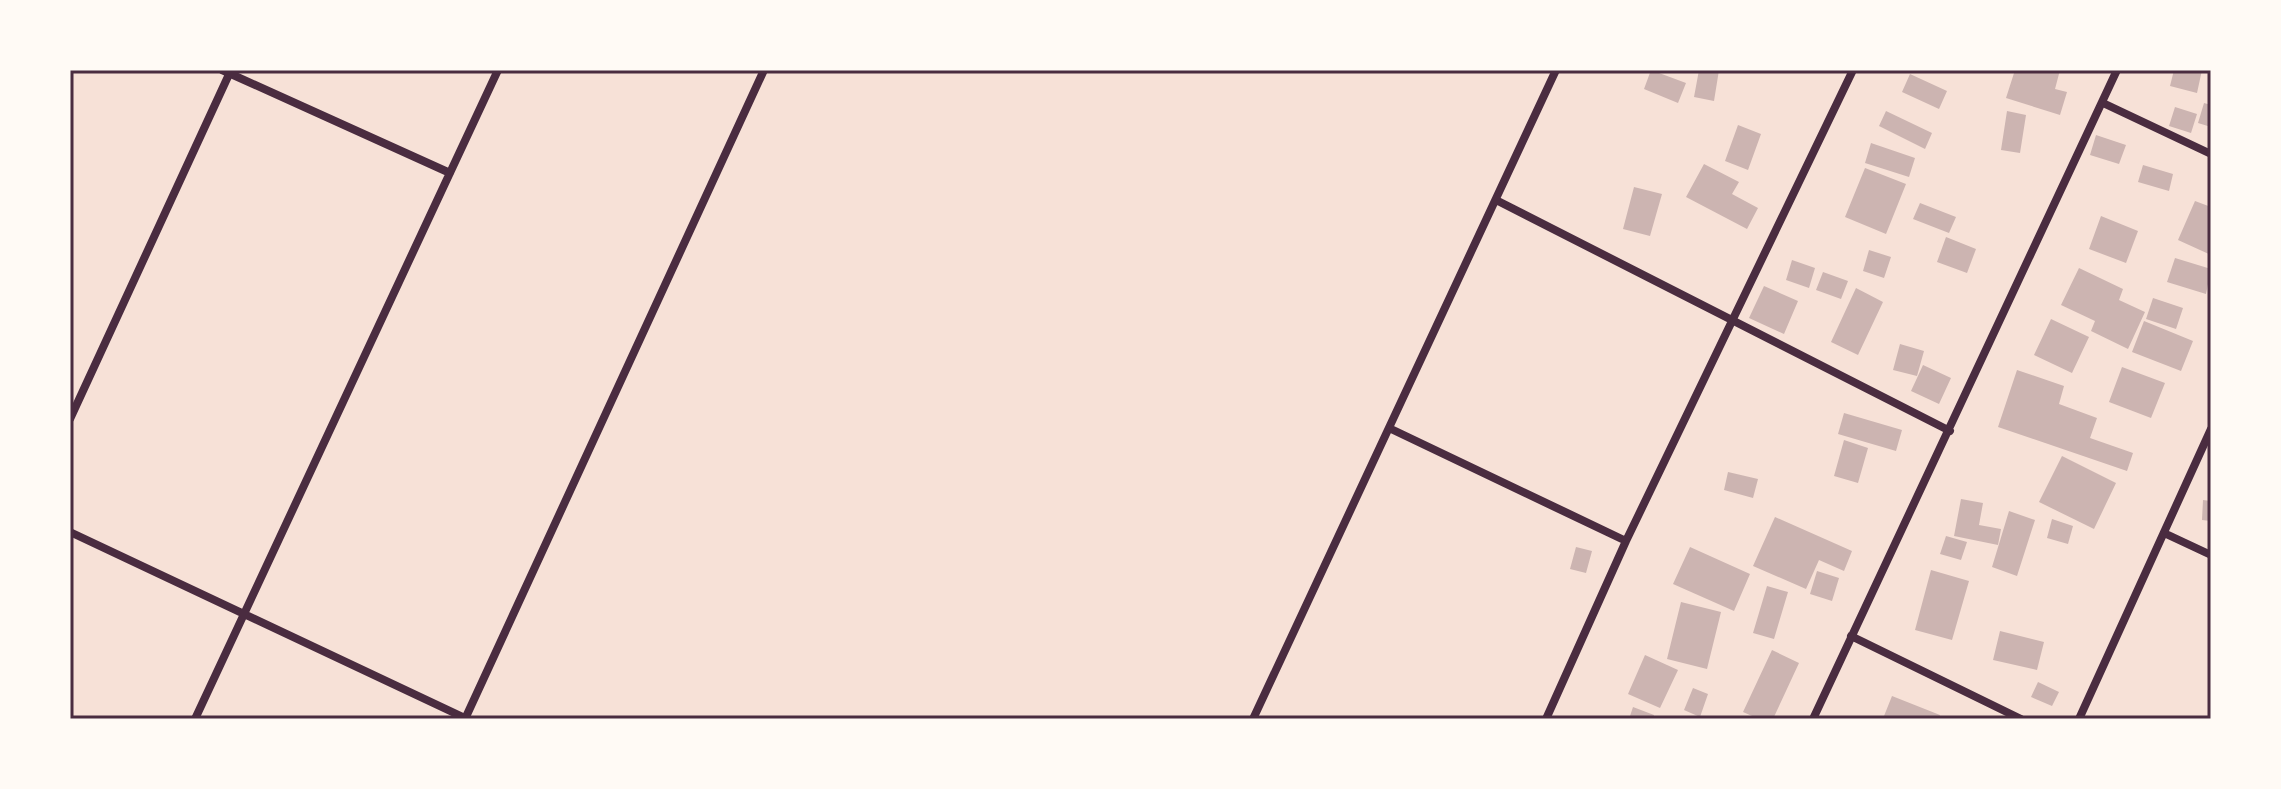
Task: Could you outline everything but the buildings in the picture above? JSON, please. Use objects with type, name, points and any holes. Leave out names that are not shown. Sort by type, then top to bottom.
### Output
[{"type":"street","points":[[195,719],[498,70]]},
{"type":"street","points":[[70,532],[465,719],[764,70]]},
{"type":"street","points":[[1546,719],[1626,541],[1853,70]]},
{"type":"street","points":[[1813,719],[2117,70]]},
{"type":"street","points":[[70,419],[228,71],[450,173]]},
{"type":"street","points":[[1253,719],[1554,71]]},
{"type":"street","points":[[2103,103],[2211,154]]},
{"type":"street","points":[[1496,200],[1950,431]]},
{"type":"street","points":[[1389,428],[1626,541]]},
{"type":"street","points":[[2079,719],[2211,429]]},
{"type":"street","points":[[2164,533],[2211,555]]},
{"type":"street","points":[[1851,636],[2021,719]]}]
